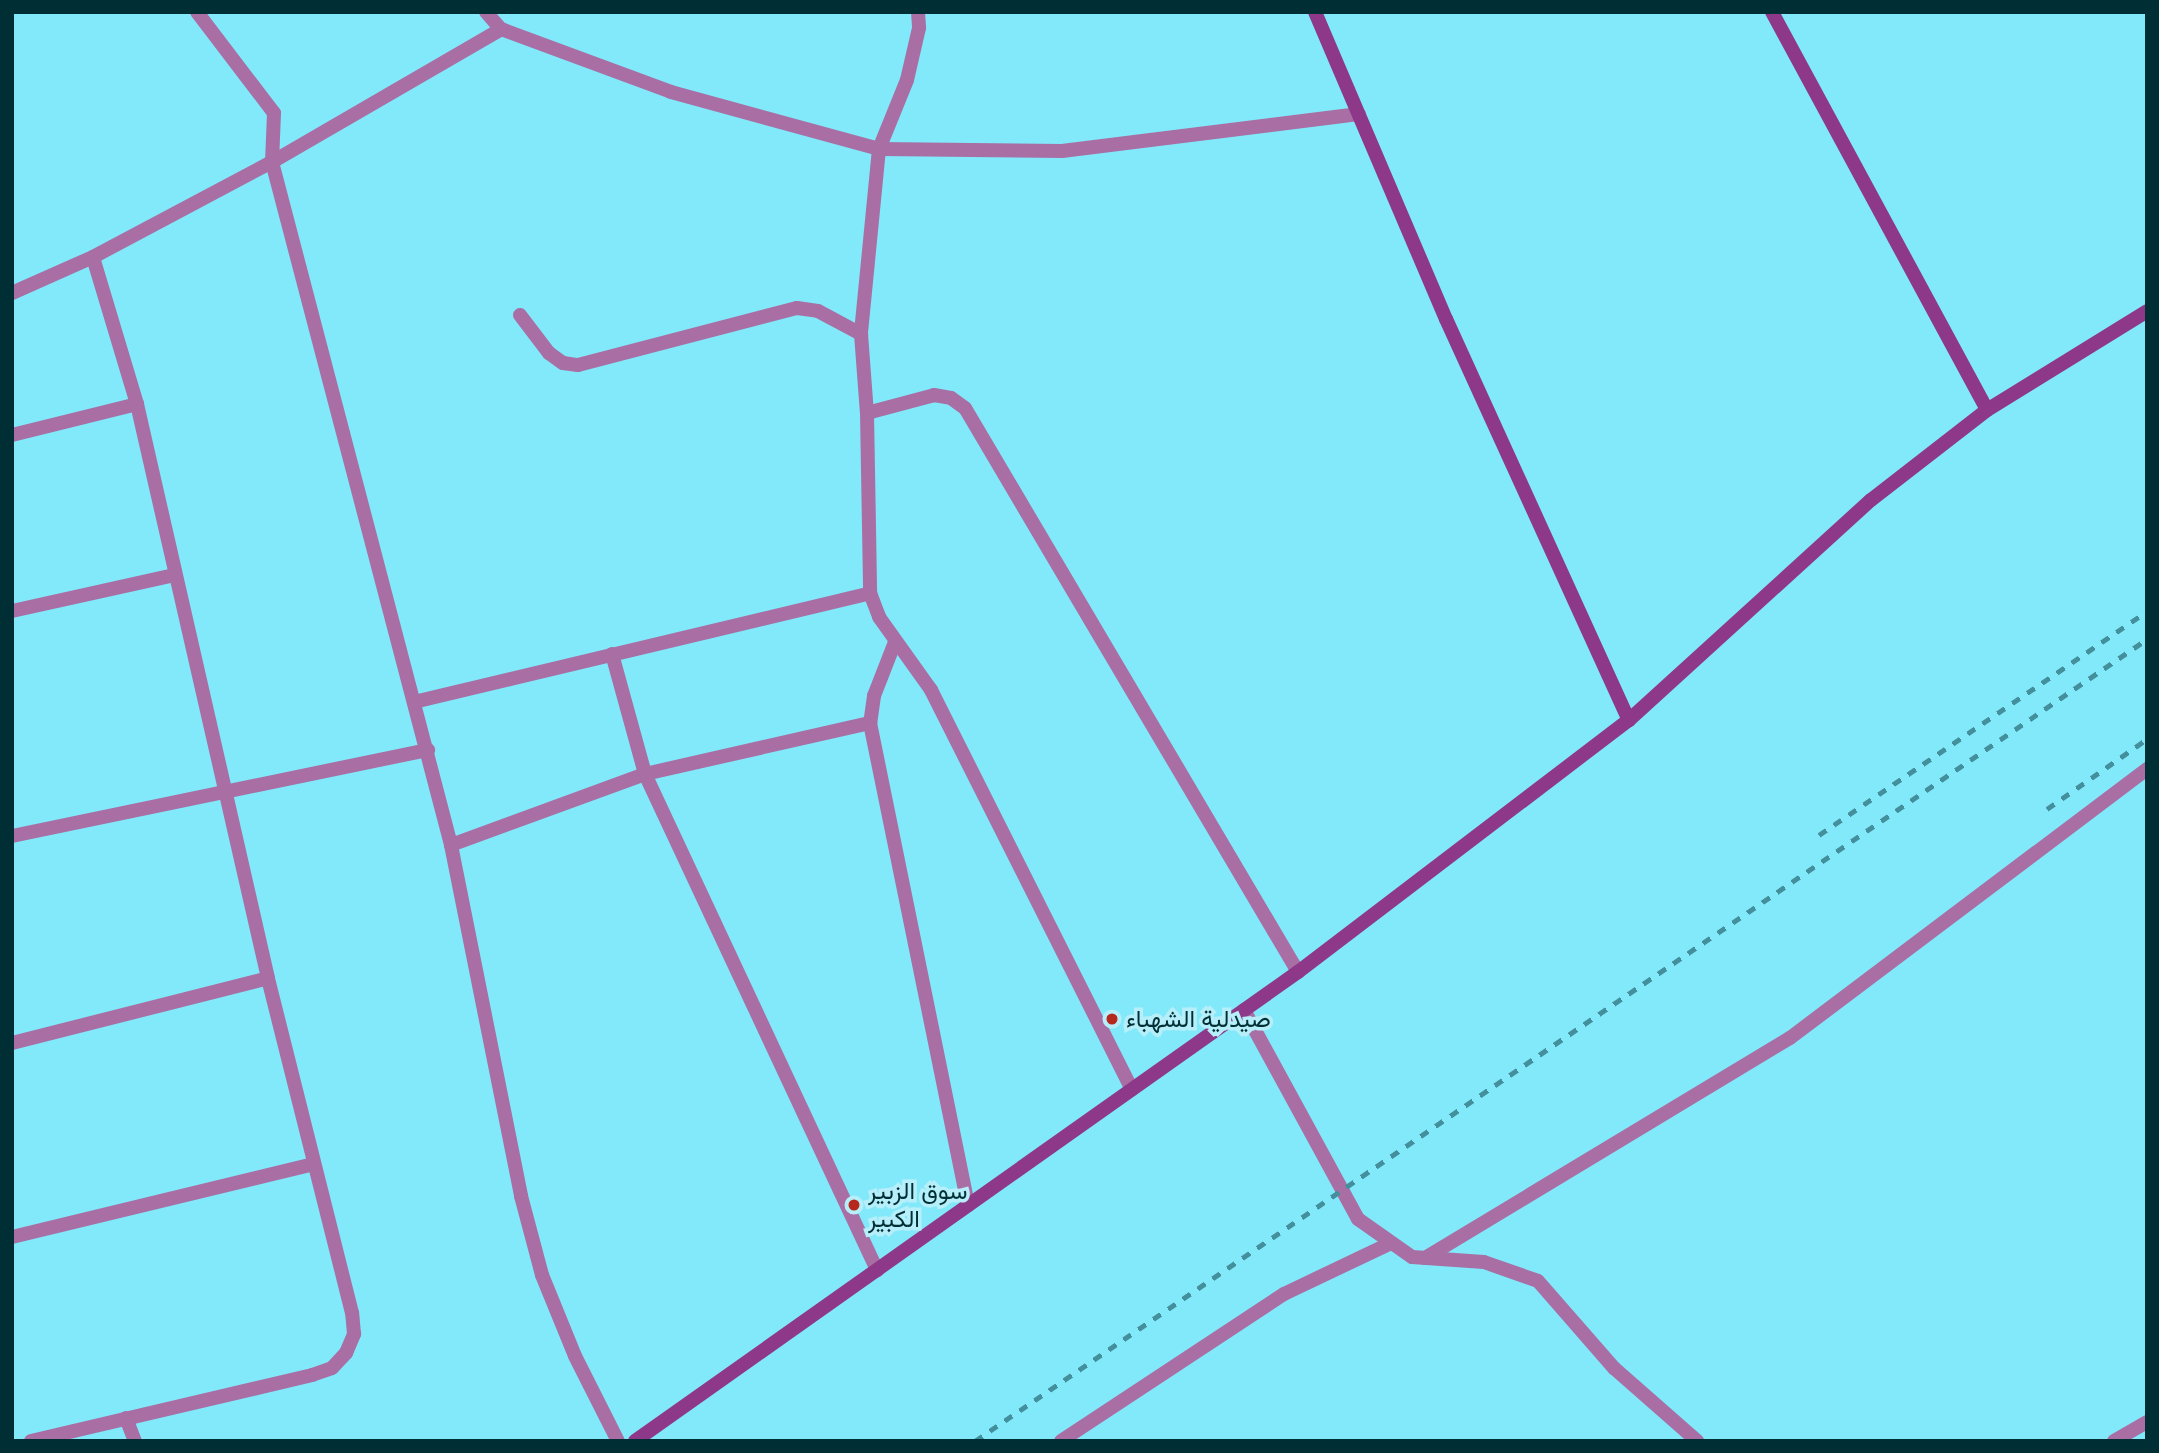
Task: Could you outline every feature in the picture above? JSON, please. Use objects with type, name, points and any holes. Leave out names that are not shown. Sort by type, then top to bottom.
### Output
[{"type":"street","points":[[197,12],[274,113],[272,162],[451,845],[521,1196],[542,1275],[575,1356],[618,1441]]},
{"type":"street","points":[[486,12],[501,29],[671,92],[879,149],[1062,151],[1359,114]]},
{"type":"street","points":[[918,12],[919,28],[907,79],[879,149],[861,334],[867,414],[870,593],[879,617],[931,690],[1132,1089]]},
{"type":"street","points":[[1315,12],[1447,319],[1629,720]]},
{"type":"street","points":[[1772,12],[1987,410]]},
{"type":"street","points":[[12,293],[93,257],[272,162],[501,29]]},
{"type":"street","points":[[31,1441],[312,1375],[332,1368],[346,1353],[354,1334],[352,1313],[313,1164],[224,790],[137,404],[93,257]]},
{"type":"street","points":[[520,315],[549,353],[563,363],[578,365],[797,308],[818,311],[861,334]]},
{"type":"street","points":[[635,1441],[1298,972],[1629,720],[1871,500],[1987,410],[2147,311]]},
{"type":"street","points":[[867,414],[934,395],[951,398],[965,408],[1298,972]]},
{"type":"street","points":[[12,435],[137,404]]},
{"type":"street","points":[[12,611],[175,575]]},
{"type":"street","points":[[414,702],[870,593]]},
{"type":"street","points":[[895,642],[874,696],[870,723],[968,1205]]},
{"type":"street","points":[[612,654],[645,774],[877,1270]]},
{"type":"street","points":[[451,845],[645,774],[870,723]]},
{"type":"street","points":[[12,836],[224,790],[428,750]]},
{"type":"street","points":[[1425,1258],[1790,1038],[2147,769]]},
{"type":"street","points":[[12,1043],[268,978]]},
{"type":"street","points":[[1244,1010],[1358,1219],[1389,1244],[1412,1257],[1484,1262],[1538,1281],[1614,1368],[1697,1441]]},
{"type":"street","points":[[12,1237],[313,1164]]},
{"type":"street","points":[[1061,1441],[1284,1294],[1389,1244]]},
{"type":"street","points":[[126,1418],[135,1441]]},
{"type":"street","points":[[2114,1441],[2147,1422]]},
{"type":"railway","points":[[1819,835],[2147,611]]},
{"type":"railway","points":[[975,1441],[2147,639]]},
{"type":"railway","points":[[2047,809],[2147,739]]},
{"type":"place","name":"صيدلية الشهباء","points":[[1112,1019]]},
{"type":"place","name":"سوق الزبير الكبير","points":[[854,1205]]}]
